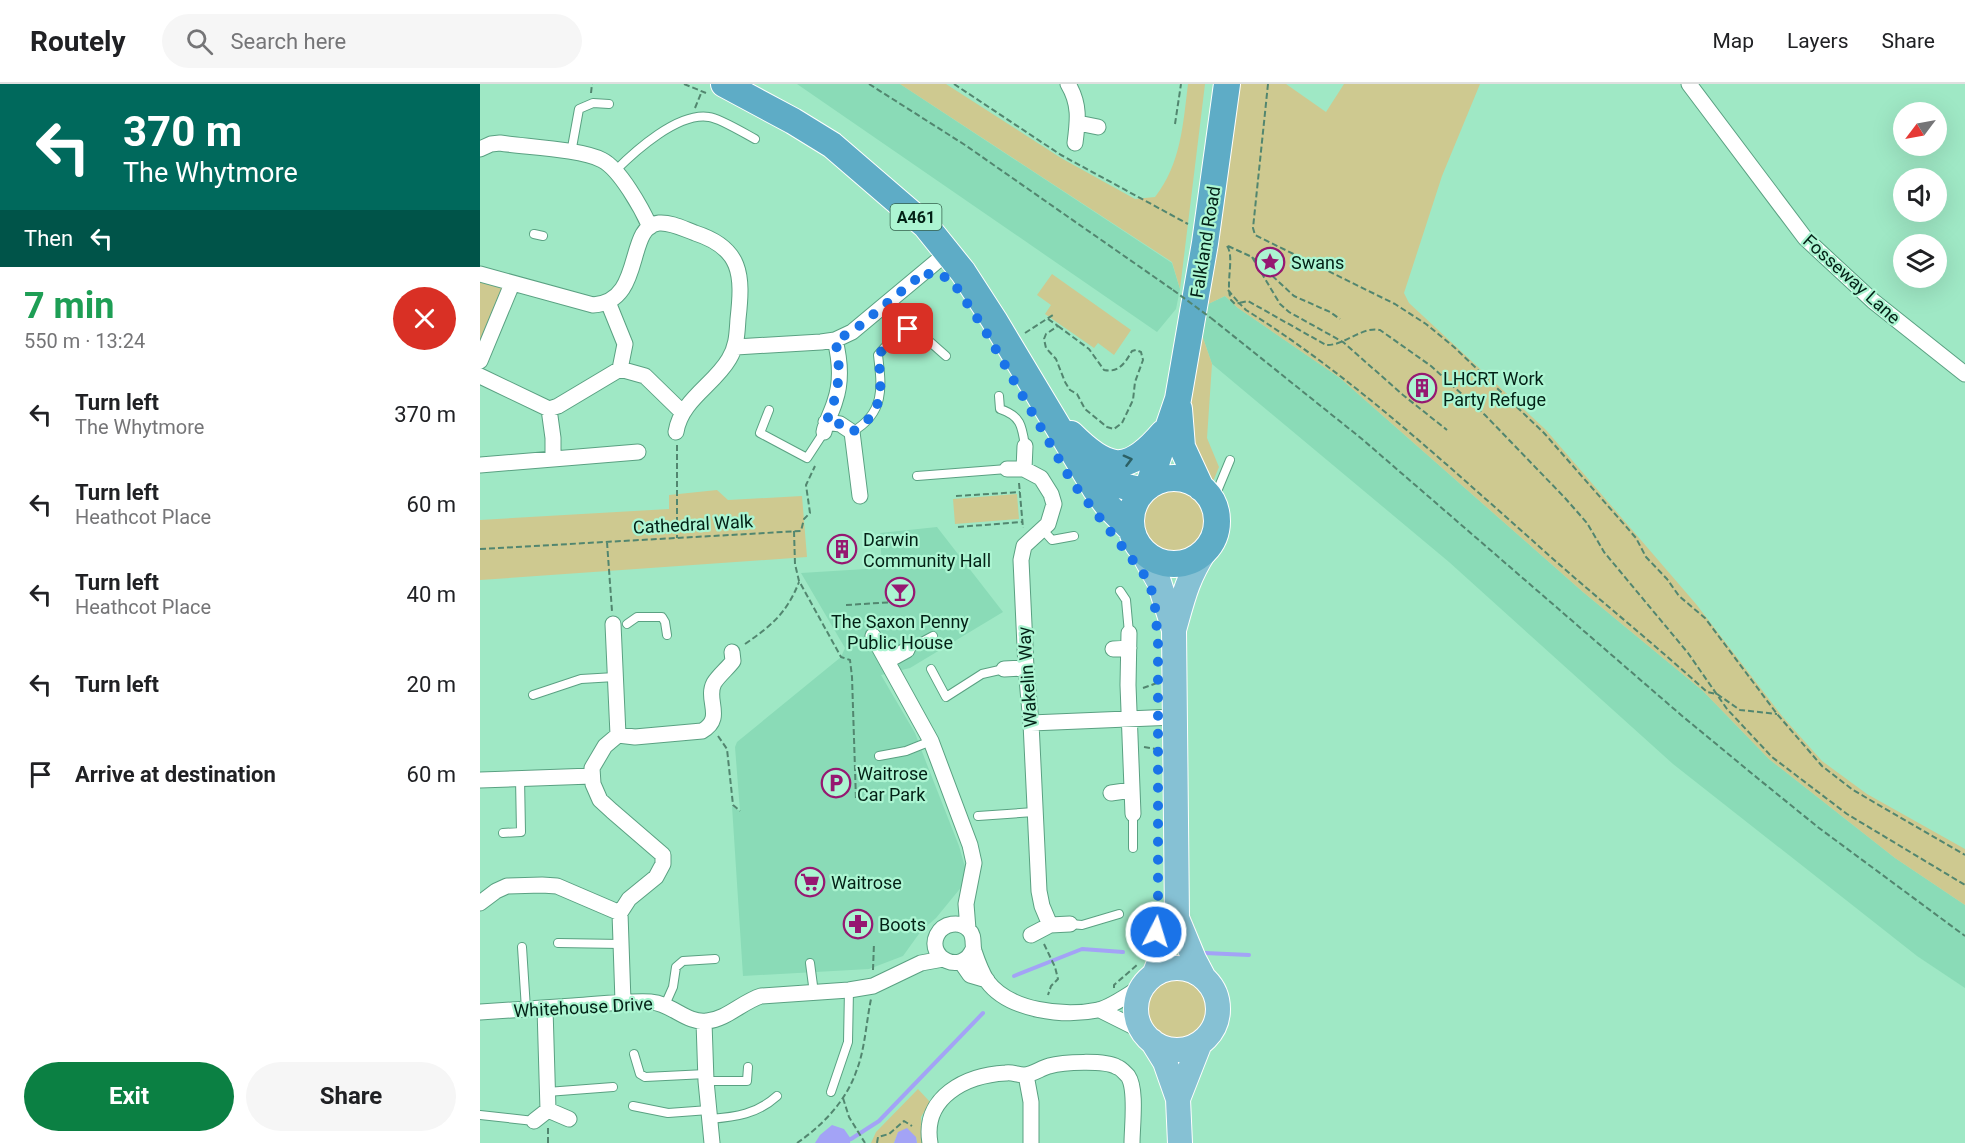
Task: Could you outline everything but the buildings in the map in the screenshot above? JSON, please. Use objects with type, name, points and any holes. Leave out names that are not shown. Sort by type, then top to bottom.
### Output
[{"type":"highway","name":"Falkland Road","points":[[1145,489],[1178,399],[1217,241],[1227,84]]},
{"type":"highway","name":"A461","points":[[711,89],[793,120],[832,145],[926,226],[948,252],[994,320],[1047,411],[1108,506],[1136,540],[1157,562],[1171,565],[1188,562],[1205,551],[1214,537],[1217,517],[1210,498],[1193,482],[1174,478],[1159,480],[1145,489],[1132,507],[1136,540]]},
{"type":"highway","name":"Falkland Road","points":[[1178,399],[1182,447],[1203,489]]},
{"type":"highway","points":[[1047,411],[1085,448],[1108,462],[1129,462],[1141,456],[1169,426]]},
{"type":"highway","name":"A461","points":[[1074,455],[1107,480],[1123,488],[1145,489]]},
{"type":"main road","name":"A461","points":[[1136,540],[1159,582],[1174,630]]},
{"type":"main road","name":"A461","points":[[1178,1099],[1200,1042],[1215,1026],[1218,1017],[1216,997],[1212,987],[1204,978],[1194,959],[1177,918],[1174,630],[1186,584],[1205,551]]},
{"type":"main road","name":"A461","points":[[1177,918],[1145,974],[1136,1001],[1138,1020],[1165,1062],[1178,1099],[1180,1143]]},
{"type":"main road","points":[[1145,974],[1186,969],[1204,978]]},
{"type":"main road","points":[[1147,1036],[1164,1048],[1180,1050],[1200,1042]]},
{"type":"street","points":[[1068,84],[1078,109],[1075,143]]},
{"type":"street","name":"Fosseway Lane","points":[[1689,84],[1805,238],[1873,301],[1965,374]]},
{"type":"street","points":[[1078,123],[1098,127]]},
{"type":"street","points":[[480,149],[500,143],[600,159],[615,171],[650,227]]},
{"type":"street","points":[[480,274],[593,305],[603,304],[619,293],[628,281],[635,253],[650,227],[657,223],[666,223],[711,238],[725,248],[735,261],[741,285],[736,347],[728,361],[682,412],[676,432]]},
{"type":"street","points":[[736,347],[835,340],[852,332],[948,252]]},
{"type":"street","points":[[480,361],[512,284]]},
{"type":"street","points":[[608,302],[625,344],[620,369]]},
{"type":"street","points":[[825,427],[835,402],[839,380],[839,356],[835,340]]},
{"type":"street","points":[[549,410],[620,369],[645,376],[682,412]]},
{"type":"street","points":[[480,376],[549,410]]},
{"type":"street","points":[[549,410],[553,458]]},
{"type":"street","points":[[825,427],[840,424],[852,432],[860,496]]},
{"type":"street","points":[[1024,446],[1016,469],[1041,478],[1054,504],[1048,524],[1024,546]]},
{"type":"street","points":[[480,465],[638,452]]},
{"type":"street","name":"Wakelin Way","points":[[1024,546],[1021,560],[1034,812],[1042,906],[1050,925]]},
{"type":"street","points":[[614,624],[618,735]]},
{"type":"street","points":[[873,636],[931,741],[970,845],[974,863],[966,904],[968,929],[987,980],[1005,997],[1019,1005],[1068,1012],[1100,1010],[1118,1000],[1145,974]]},
{"type":"street","points":[[1113,649],[1129,640]]},
{"type":"street","points":[[1129,640],[1128,685],[1133,814]]},
{"type":"street","points":[[887,662],[908,650]]},
{"type":"street","points":[[623,1002],[620,913],[629,899],[656,877],[663,864],[663,855],[600,800],[593,784],[592,768],[605,746],[618,735],[635,737],[702,731],[711,724],[714,717],[712,690],[714,683],[733,661],[732,652]]},
{"type":"street","points":[[1005,669],[1026,668]]},
{"type":"street","points":[[1031,723],[1175,717]]},
{"type":"street","points":[[480,780],[592,776]]},
{"type":"street","points":[[1111,793],[1132,790]]},
{"type":"street","points":[[480,903],[507,886],[557,886],[620,913]]},
{"type":"street","points":[[921,963],[939,932],[966,904]]},
{"type":"street","points":[[948,925],[959,924],[968,929]]},
{"type":"street","points":[[1031,935],[1050,925],[1070,924]]},
{"type":"street","points":[[935,942],[938,954],[951,963],[961,962],[969,957],[974,949]]},
{"type":"street","points":[[712,1143],[704,1022],[715,1020],[748,1000],[761,996],[873,987],[921,963],[943,959]]},
{"type":"street","points":[[961,962],[970,975],[987,980]]},
{"type":"street","name":"Whitehouse Drive","points":[[480,1012],[654,1002],[704,1022]]},
{"type":"street","points":[[545,1008],[548,1110]]},
{"type":"street","points":[[1100,1010],[1147,1036]]},
{"type":"street","points":[[930,1143],[928,1132],[934,1109],[950,1090],[979,1077],[1008,1072],[1026,1075],[1054,1064],[1103,1063],[1118,1067],[1127,1074],[1132,1083],[1132,1143]]},
{"type":"street","points":[[1026,1075],[1031,1102],[1031,1143]]},
{"type":"street","points":[[548,1110],[569,1119]]},
{"type":"street","points":[[534,1121],[548,1110]]},
{"type":"lane","points":[[571,153],[579,109],[593,103],[609,104]]},
{"type":"lane","points":[[615,171],[636,151],[685,119],[709,117],[754,139]]},
{"type":"lane","points":[[534,234],[543,236]]},
{"type":"lane","points":[[852,432],[866,424],[874,414],[879,401],[881,379],[878,355],[899,332],[908,329],[917,332],[946,356]]},
{"type":"lane","points":[[999,396],[1000,410],[1010,413],[1017,419],[1023,430],[1024,446]]},
{"type":"lane","points":[[769,410],[760,433],[807,458],[825,427]]},
{"type":"lane","points":[[1203,489],[1218,489],[1230,460]]},
{"type":"lane","points":[[917,476],[1016,469]]},
{"type":"lane","points":[[1043,530],[1052,540],[1074,536]]},
{"type":"lane","points":[[1120,591],[1126,600],[1129,640]]},
{"type":"lane","points":[[614,624],[641,616],[662,617],[667,635]]},
{"type":"lane","points":[[908,650],[933,636]]},
{"type":"lane","points":[[931,669],[946,697],[982,674],[1005,669]]},
{"type":"lane","points":[[533,694],[581,679],[615,676]]},
{"type":"lane","points":[[879,756],[906,751],[931,741]]},
{"type":"lane","points":[[503,833],[522,832],[520,778]]},
{"type":"lane","points":[[978,816],[1034,812]]},
{"type":"lane","points":[[1133,814],[1133,848]]},
{"type":"lane","points":[[1070,924],[1082,925],[1119,914]]},
{"type":"lane","points":[[558,943],[621,944]]},
{"type":"lane","points":[[522,947],[526,1009]]},
{"type":"lane","points":[[665,1005],[673,987],[676,967],[683,961],[715,959]]},
{"type":"lane","points":[[810,963],[814,993]]},
{"type":"lane","points":[[831,1092],[848,1042],[849,990]]},
{"type":"lane","points":[[634,1054],[640,1074],[645,1077],[747,1081],[748,1067]]},
{"type":"lane","points":[[547,1092],[613,1087]]},
{"type":"lane","points":[[633,1106],[668,1113],[747,1114],[758,1110],[777,1096]]},
{"type":"lane","points":[[480,1115],[534,1121]]},
{"type":"path","points":[[684,84],[711,89],[690,118]]},
{"type":"path","points":[[869,84],[965,144],[1210,318],[1362,439],[1681,715],[1761,781],[1819,828],[1965,936]]},
{"type":"path","points":[[954,84],[1061,155],[1217,241],[1252,257],[1294,296],[1340,319]]},
{"type":"path","points":[[1175,124],[1181,84]]},
{"type":"path","points":[[1268,84],[1252,228],[1255,235],[1395,304],[1426,324],[1454,347],[1544,433],[1636,538],[1646,557],[1677,594],[1705,618],[1777,714],[1822,766],[1853,790],[1965,855]]},
{"type":"path","points":[[1217,241],[1230,256],[1228,290],[1246,310],[1337,373],[1424,445],[1707,692],[1717,694],[1740,710],[1777,714]]},
{"type":"path","points":[[1252,257],[1281,304],[1289,312],[1343,342],[1447,430]]},
{"type":"path","points":[[1181,302],[1183,291]]},
{"type":"path","points":[[1239,303],[1248,301],[1326,345],[1343,342],[1373,328],[1380,330],[1431,366],[1485,415],[1587,523],[1604,552],[1688,653],[1726,709],[1772,757],[1808,787],[1847,814],[1965,885]]},
{"type":"path","points":[[1022,335],[1053,315]]},
{"type":"path","points":[[1048,319],[1058,326],[1089,349],[1104,370],[1110,371],[1122,367],[1132,351],[1141,352],[1143,360],[1135,382],[1133,400],[1122,423],[1114,429],[1107,427],[1085,409],[1077,394],[1070,390],[1065,382],[1056,359],[1046,348],[1044,339],[1046,334],[1058,326]]},
{"type":"path","points":[[676,432],[677,538]]},
{"type":"path","points":[[816,464],[806,485],[810,513],[804,519],[801,531],[794,531],[795,564],[799,581],[841,657],[850,660],[856,800]]},
{"type":"path","points":[[1016,469],[1024,546]]},
{"type":"path","points":[[956,496],[1020,492]]},
{"type":"path","points":[[958,527],[1022,522]]},
{"type":"path","name":"Cathedral Walk","points":[[480,549],[794,531]]},
{"type":"path","points":[[607,542],[614,624]]},
{"type":"path","points":[[732,652],[777,620],[788,607],[799,581]]},
{"type":"path","points":[[846,605],[911,601]]},
{"type":"path","points":[[702,731],[716,733],[727,749],[733,805],[740,811]]},
{"type":"path","points":[[1045,1010],[1051,986],[1058,979],[1049,955]]},
{"type":"path","points":[[1118,1000],[1114,985],[1132,970],[1145,974]]},
{"type":"path","points":[[843,1097],[849,1117],[865,1142]]},
{"type":"path","points":[[877,1143],[878,1137],[889,1134],[904,1121],[912,1126]]},
{"type":"shaded area","points":[[797,84],[900,84],[1172,263],[1180,289],[1176,309],[1157,332]]},
{"type":"shaded area","points":[[900,84],[946,84],[1061,158],[1135,199],[1155,197],[1164,184],[1176,157],[1188,84],[1205,84],[1180,289],[1172,262]]},
{"type":"shaded area","points":[[1235,84],[1286,84],[1326,112],[1344,84],[1480,84],[1442,176],[1404,293],[1409,303],[1546,430],[1696,604],[1782,716],[1822,761],[1867,794],[1965,849],[1965,905],[1895,858],[1769,759],[1703,691],[1583,592],[1340,378],[1238,308],[1225,296],[1204,306],[1200,329],[1212,364],[1207,438],[1219,467],[1212,484],[1187,437],[1188,408]]},
{"type":"shaded area","points":[[480,274],[512,284],[480,361]]},
{"type":"shaded area","points":[[1052,274],[1131,330],[1114,355],[1098,343],[1094,348],[1045,314],[1051,305],[1037,295]]},
{"type":"shaded area","points":[[1225,296],[1238,308],[1340,378],[1583,592],[1703,691],[1769,759],[1895,858],[1965,905],[1965,988],[1917,956],[1673,764],[1449,562],[1212,364],[1200,329],[1204,306]]},
{"type":"shaded area","points":[[717,490],[728,500],[802,496],[807,557],[480,580],[480,520],[669,509],[669,495]]},
{"type":"shaded area","points":[[1168,491],[1180,491],[1191,496],[1199,504],[1204,521],[1202,533],[1191,546],[1180,551],[1168,551],[1157,546],[1149,538],[1144,527],[1144,515],[1149,504],[1157,496]]},
{"type":"shaded area","points":[[1017,494],[1019,519],[955,524],[953,499]]},
{"type":"shaded area","points":[[937,527],[1003,612],[910,668],[881,675],[915,733],[959,846],[965,867],[963,885],[936,918],[921,931],[903,956],[869,969],[743,976],[732,806],[740,811],[735,747],[737,742],[841,657],[845,648],[801,573],[882,568],[880,533]]},
{"type":"shaded area","points":[[1177,977],[1189,979],[1200,986],[1207,997],[1209,1009],[1207,1021],[1200,1032],[1189,1039],[1177,1041],[1165,1039],[1154,1032],[1147,1021],[1145,1009],[1147,997],[1154,986],[1165,979]]},
{"type":"shaded area","points":[[918,1089],[930,1102],[921,1117],[922,1143],[917,1143],[916,1137],[898,1132],[894,1143],[871,1143],[876,1132]]},
{"type":"water","points":[[832,1125],[844,1129],[851,1139],[850,1143],[815,1143],[820,1135]]},
{"type":"water","points":[[907,1128],[916,1137],[917,1143],[894,1143],[898,1132]]},
{"type":"waterway","points":[[1014,976],[1082,949],[1123,952]]},
{"type":"waterway","points":[[1205,953],[1249,955]]},
{"type":"waterway","points":[[851,1139],[879,1121],[983,1013]]},
{"type":"place","name":"Swans","points":[[1270,262]]},
{"type":"place","name":"LHCRT Work Party Refuge","points":[[1422,388]]},
{"type":"place","name":"Darwin Community Hall","points":[[842,549]]},
{"type":"place","name":"The Saxon Penny Public House","points":[[900,592]]},
{"type":"place","name":"Waitrose Car Park","points":[[836,783]]},
{"type":"place","name":"Waitrose","points":[[810,882]]},
{"type":"place","name":"Boots","points":[[858,924]]},
{"type":"route","points":[[908,329],[892,338],[878,355],[881,379],[879,401],[874,414],[866,424],[852,432],[840,424],[826,422],[835,402],[839,380],[839,356],[835,340],[852,332],[926,271],[932,278],[951,279],[983,327],[1072,482],[1145,576],[1154,596],[1158,642],[1159,749],[1156,932]]}]
